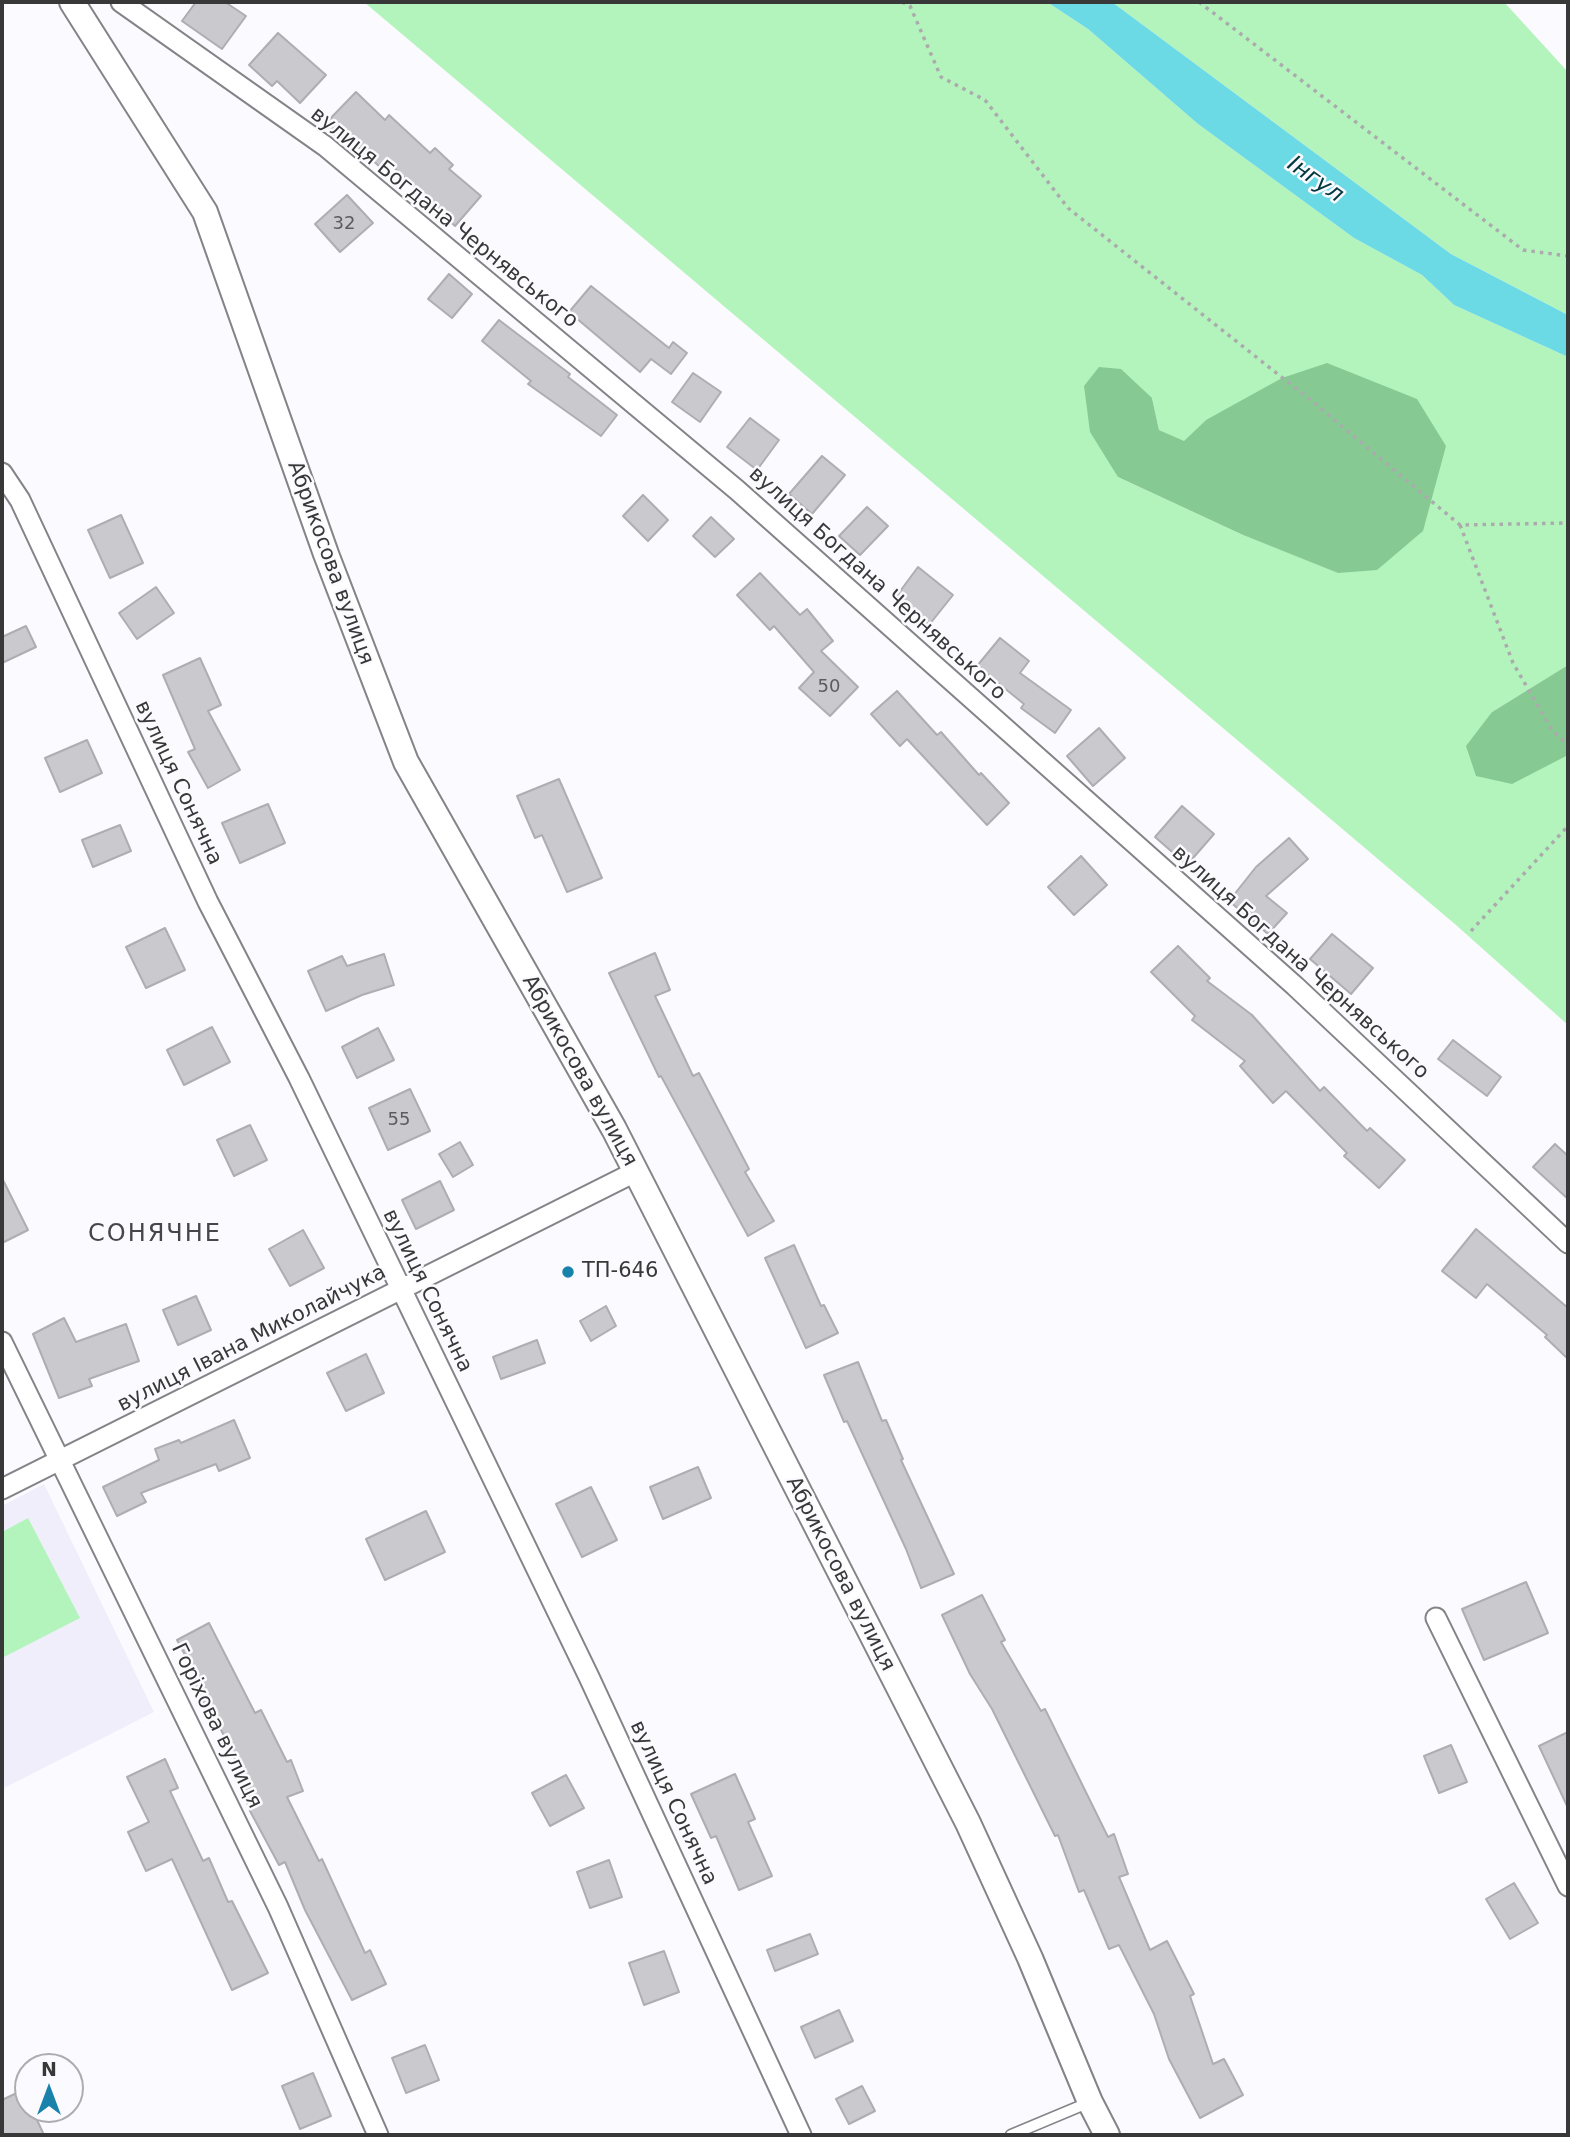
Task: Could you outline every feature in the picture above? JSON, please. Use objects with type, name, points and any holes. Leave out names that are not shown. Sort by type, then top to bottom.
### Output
[{"type":"street","name":"Абрикосова вулиця","points":[[72,2],[205,212],[326,554],[406,762],[614,1129],[968,1823],[1107,2135]]},
{"type":"street","name":"вулиця Богдана Чернявського","points":[[121,2],[326,146],[737,489],[1295,986],[1568,1243]]},
{"type":"street","name":"вулиця Сонячна","points":[[2,473],[19,500],[208,902],[299,1077],[589,1678],[801,2135]]},
{"type":"street","name":"вулиця Івана Миколайчука","points":[[2,1489],[635,1172]]},
{"type":"street","name":"Горіхова вулиця","points":[[2,1342],[278,1907],[378,2135]]},
{"type":"street","points":[[1436,1618],[1568,1886]]},
{"type":"lane","points":[[1011,2135],[1090,2102]]},
{"type":"path","points":[[902,2],[910,6],[941,77],[985,100],[1068,208],[1308,398],[1460,525],[1513,663],[1552,730],[1568,745]]},
{"type":"path","points":[[1199,2],[1523,250],[1568,257]]},
{"type":"path","points":[[1460,525],[1568,523]]},
{"type":"path","points":[[1471,931],[1568,826]]},
{"type":"shaded area","points":[[44,1484],[154,1712],[2,1789],[2,1506]]},
{"type":"green space","points":[[364,2],[1047,2],[1088,29],[1198,124],[1354,238],[1422,275],[1454,305],[1568,357],[1568,665],[1492,712],[1568,755],[1568,1025],[1456,925]],"holes":[[[1152,398],[1159,430],[1184,442],[1206,420],[1339,573],[1243,535],[1118,477]]]},
{"type":"green space","points":[[1112,2],[1504,2],[1568,72],[1568,315],[1451,254]]},
{"type":"green space","points":[[1327,363],[1417,399],[1446,446],[1423,531],[1377,570],[1338,573],[1243,535],[1118,477],[1090,432],[1084,386],[1099,367],[1121,369],[1152,398],[1159,430],[1184,441],[1206,420],[1282,378]]},
{"type":"green space","points":[[1568,665],[1568,755],[1512,784],[1476,776],[1466,746],[1492,712]]},
{"type":"green space","points":[[28,1518],[80,1618],[2,1658],[2,1532]]},
{"type":"water","name":"Інгул","points":[[1047,2],[1112,2],[1451,254],[1568,315],[1568,357],[1454,305],[1422,275],[1354,238],[1198,124],[1088,29]]},
{"type":"building","points":[[196,2],[225,2],[246,16],[222,49],[182,21]]},
{"type":"building","points":[[278,33],[326,75],[300,103],[277,81],[272,86],[249,65]]},
{"type":"building","points":[[356,92],[385,120],[389,115],[430,153],[435,148],[453,165],[449,169],[481,196],[455,226],[386,160],[380,167],[348,138],[343,143],[324,125]]},
{"type":"building","points":[[347,195],[373,223],[340,252],[315,224]]},
{"type":"building","points":[[449,274],[472,294],[452,318],[428,299]]},
{"type":"building","points":[[591,286],[669,348],[673,342],[687,353],[671,374],[651,359],[640,372],[569,312]]},
{"type":"building","points":[[499,320],[570,374],[568,377],[617,415],[601,436],[528,384],[531,381],[482,341]]},
{"type":"building","points":[[693,373],[721,392],[700,422],[672,402]]},
{"type":"building","points":[[750,418],[779,440],[757,470],[727,447]]},
{"type":"building","points":[[822,456],[845,475],[812,514],[789,494]]},
{"type":"building","points":[[643,495],[668,520],[648,541],[623,516]]},
{"type":"building","points":[[867,507],[888,526],[860,555],[839,536]]},
{"type":"building","points":[[121,515],[143,563],[110,578],[88,530]]},
{"type":"building","points":[[711,517],[734,539],[715,557],[693,536]]},
{"type":"building","points":[[918,567],[953,595],[929,625],[895,598]]},
{"type":"building","points":[[760,573],[800,615],[807,609],[833,641],[821,651],[858,687],[830,716],[799,688],[814,672],[774,626],[770,630],[737,595]]},
{"type":"building","points":[[156,587],[174,613],[137,639],[119,613]]},
{"type":"building","points":[[26,626],[36,647],[2,663],[2,637]]},
{"type":"building","points":[[1000,638],[1029,661],[1020,673],[1071,710],[1055,733],[1021,708],[1024,704],[977,666]]},
{"type":"building","points":[[200,658],[221,705],[208,711],[240,770],[208,788],[188,752],[195,749],[163,675]]},
{"type":"building","points":[[897,691],[937,735],[941,732],[979,775],[981,773],[1009,803],[987,825],[907,739],[900,746],[871,714]]},
{"type":"building","points":[[1099,728],[1125,758],[1093,786],[1067,756]]},
{"type":"building","points":[[87,740],[102,773],[60,792],[45,758]]},
{"type":"building","points":[[559,779],[602,878],[567,892],[542,835],[535,838],[517,796]]},
{"type":"building","points":[[268,804],[285,843],[240,863],[222,823]]},
{"type":"building","points":[[1182,806],[1214,834],[1187,865],[1155,837]]},
{"type":"building","points":[[120,825],[131,851],[93,867],[82,840]]},
{"type":"building","points":[[1289,838],[1308,859],[1266,896],[1287,913],[1268,934],[1229,901],[1256,867]]},
{"type":"building","points":[[1081,856],[1107,885],[1074,915],[1048,887]]},
{"type":"building","points":[[165,928],[185,970],[146,988],[126,947]]},
{"type":"building","points":[[1332,934],[1373,968],[1351,994],[1310,959]]},
{"type":"building","points":[[1178,946],[1210,978],[1207,981],[1252,1015],[1320,1091],[1324,1087],[1367,1131],[1370,1128],[1405,1160],[1379,1188],[1344,1156],[1347,1153],[1286,1091],[1273,1103],[1240,1066],[1245,1061],[1192,1020],[1195,1016],[1151,972]]},
{"type":"building","points":[[655,953],[670,990],[655,996],[693,1076],[699,1073],[749,1169],[745,1172],[774,1221],[748,1236],[661,1076],[659,1077],[609,973]]},
{"type":"building","points":[[384,954],[394,985],[326,1011],[308,971],[342,956],[347,966]]},
{"type":"building","points":[[212,1027],[230,1062],[184,1085],[167,1050]]},
{"type":"building","points":[[378,1028],[394,1060],[357,1078],[342,1047]]},
{"type":"building","points":[[1453,1040],[1501,1077],[1487,1096],[1438,1059]]},
{"type":"building","points":[[410,1089],[430,1131],[388,1150],[369,1108]]},
{"type":"building","points":[[250,1125],[267,1160],[234,1176],[217,1140]]},
{"type":"building","points":[[460,1142],[473,1165],[453,1177],[439,1154]]},
{"type":"building","points":[[1555,1144],[1568,1156],[1568,1199],[1533,1167]]},
{"type":"building","points":[[2,1178],[28,1230],[2,1243]]},
{"type":"building","points":[[440,1181],[454,1210],[416,1229],[402,1200]]},
{"type":"building","points":[[1476,1229],[1568,1308],[1568,1359],[1545,1337],[1547,1335],[1487,1284],[1476,1298],[1442,1271]]},
{"type":"building","points":[[303,1230],[324,1268],[290,1286],[269,1249]]},
{"type":"building","points":[[794,1245],[821,1306],[824,1305],[838,1333],[806,1348],[765,1258]]},
{"type":"building","points":[[196,1296],[211,1330],[178,1345],[163,1310]]},
{"type":"building","points":[[606,1306],[616,1326],[591,1341],[580,1321]]},
{"type":"building","points":[[64,1318],[76,1342],[126,1324],[139,1361],[89,1379],[92,1386],[59,1398],[33,1334]]},
{"type":"building","points":[[537,1340],[545,1363],[501,1379],[493,1357]]},
{"type":"building","points":[[366,1354],[384,1393],[346,1411],[327,1373]]},
{"type":"building","points":[[858,1362],[882,1421],[886,1420],[903,1459],[901,1460],[954,1574],[921,1588],[906,1549],[824,1375]]},
{"type":"building","points":[[234,1420],[250,1458],[219,1471],[216,1464],[141,1493],[146,1502],[117,1516],[103,1487],[159,1460],[155,1449],[179,1440],[181,1443]]},
{"type":"building","points":[[698,1467],[711,1498],[663,1519],[650,1487]]},
{"type":"building","points":[[591,1487],[617,1540],[582,1557],[556,1504]]},
{"type":"building","points":[[426,1511],[445,1552],[385,1580],[366,1539]]},
{"type":"building","points":[[1526,1582],[1548,1633],[1484,1660],[1462,1609]]},
{"type":"building","points":[[982,1595],[1005,1640],[1001,1642],[1041,1711],[1045,1709],[1108,1837],[1114,1834],[1128,1874],[1119,1877],[1150,1950],[1167,1941],[1194,1994],[1190,1996],[1213,2064],[1224,2059],[1243,2095],[1200,2118],[1169,2059],[1154,2014],[1119,1945],[1109,1949],[1084,1890],[1079,1892],[1058,1835],[1055,1836],[942,1615]]},
{"type":"building","points":[[209,1623],[255,1713],[261,1710],[287,1762],[291,1760],[303,1791],[287,1797],[319,1861],[322,1859],[365,1953],[370,1950],[386,1984],[352,2000],[305,1910],[285,1862],[279,1865],[250,1811],[239,1780],[244,1778],[214,1715],[210,1716],[194,1683],[199,1681],[177,1640]]},
{"type":"building","points":[[1568,1732],[1568,1808],[1539,1746]]},
{"type":"building","points":[[1451,1745],[1467,1782],[1439,1793],[1424,1756]]},
{"type":"building","points":[[165,1759],[178,1788],[170,1791],[203,1861],[209,1858],[228,1902],[232,1901],[268,1973],[232,1990],[172,1859],[146,1871],[128,1832],[149,1822],[127,1777]]},
{"type":"building","points":[[735,1774],[755,1819],[748,1822],[772,1876],[739,1890],[716,1836],[711,1838],[691,1794]]},
{"type":"building","points":[[566,1775],[584,1808],[550,1826],[532,1793]]},
{"type":"building","points":[[609,1860],[622,1897],[590,1908],[577,1872]]},
{"type":"building","points":[[1514,1883],[1538,1923],[1510,1939],[1486,1899]]},
{"type":"building","points":[[810,1934],[818,1954],[775,1971],[767,1950]]},
{"type":"building","points":[[664,1951],[679,1992],[644,2005],[629,1963]]},
{"type":"building","points":[[839,2010],[853,2041],[815,2058],[801,2027]]},
{"type":"building","points":[[425,2045],[439,2080],[406,2093],[392,2058]]},
{"type":"building","points":[[313,2073],[331,2116],[300,2129],[282,2086]]},
{"type":"building","points":[[862,2086],[875,2111],[849,2124],[836,2099]]},
{"type":"building","points":[[14,2094],[14,2123],[38,2123],[44,2135],[2,2135],[2,2100]]},
{"type":"place","name":"ТП-646","points":[[568,1272]]},
{"type":"district","name":"СОНЯЧНЕ","points":[[155,1235]]}]
